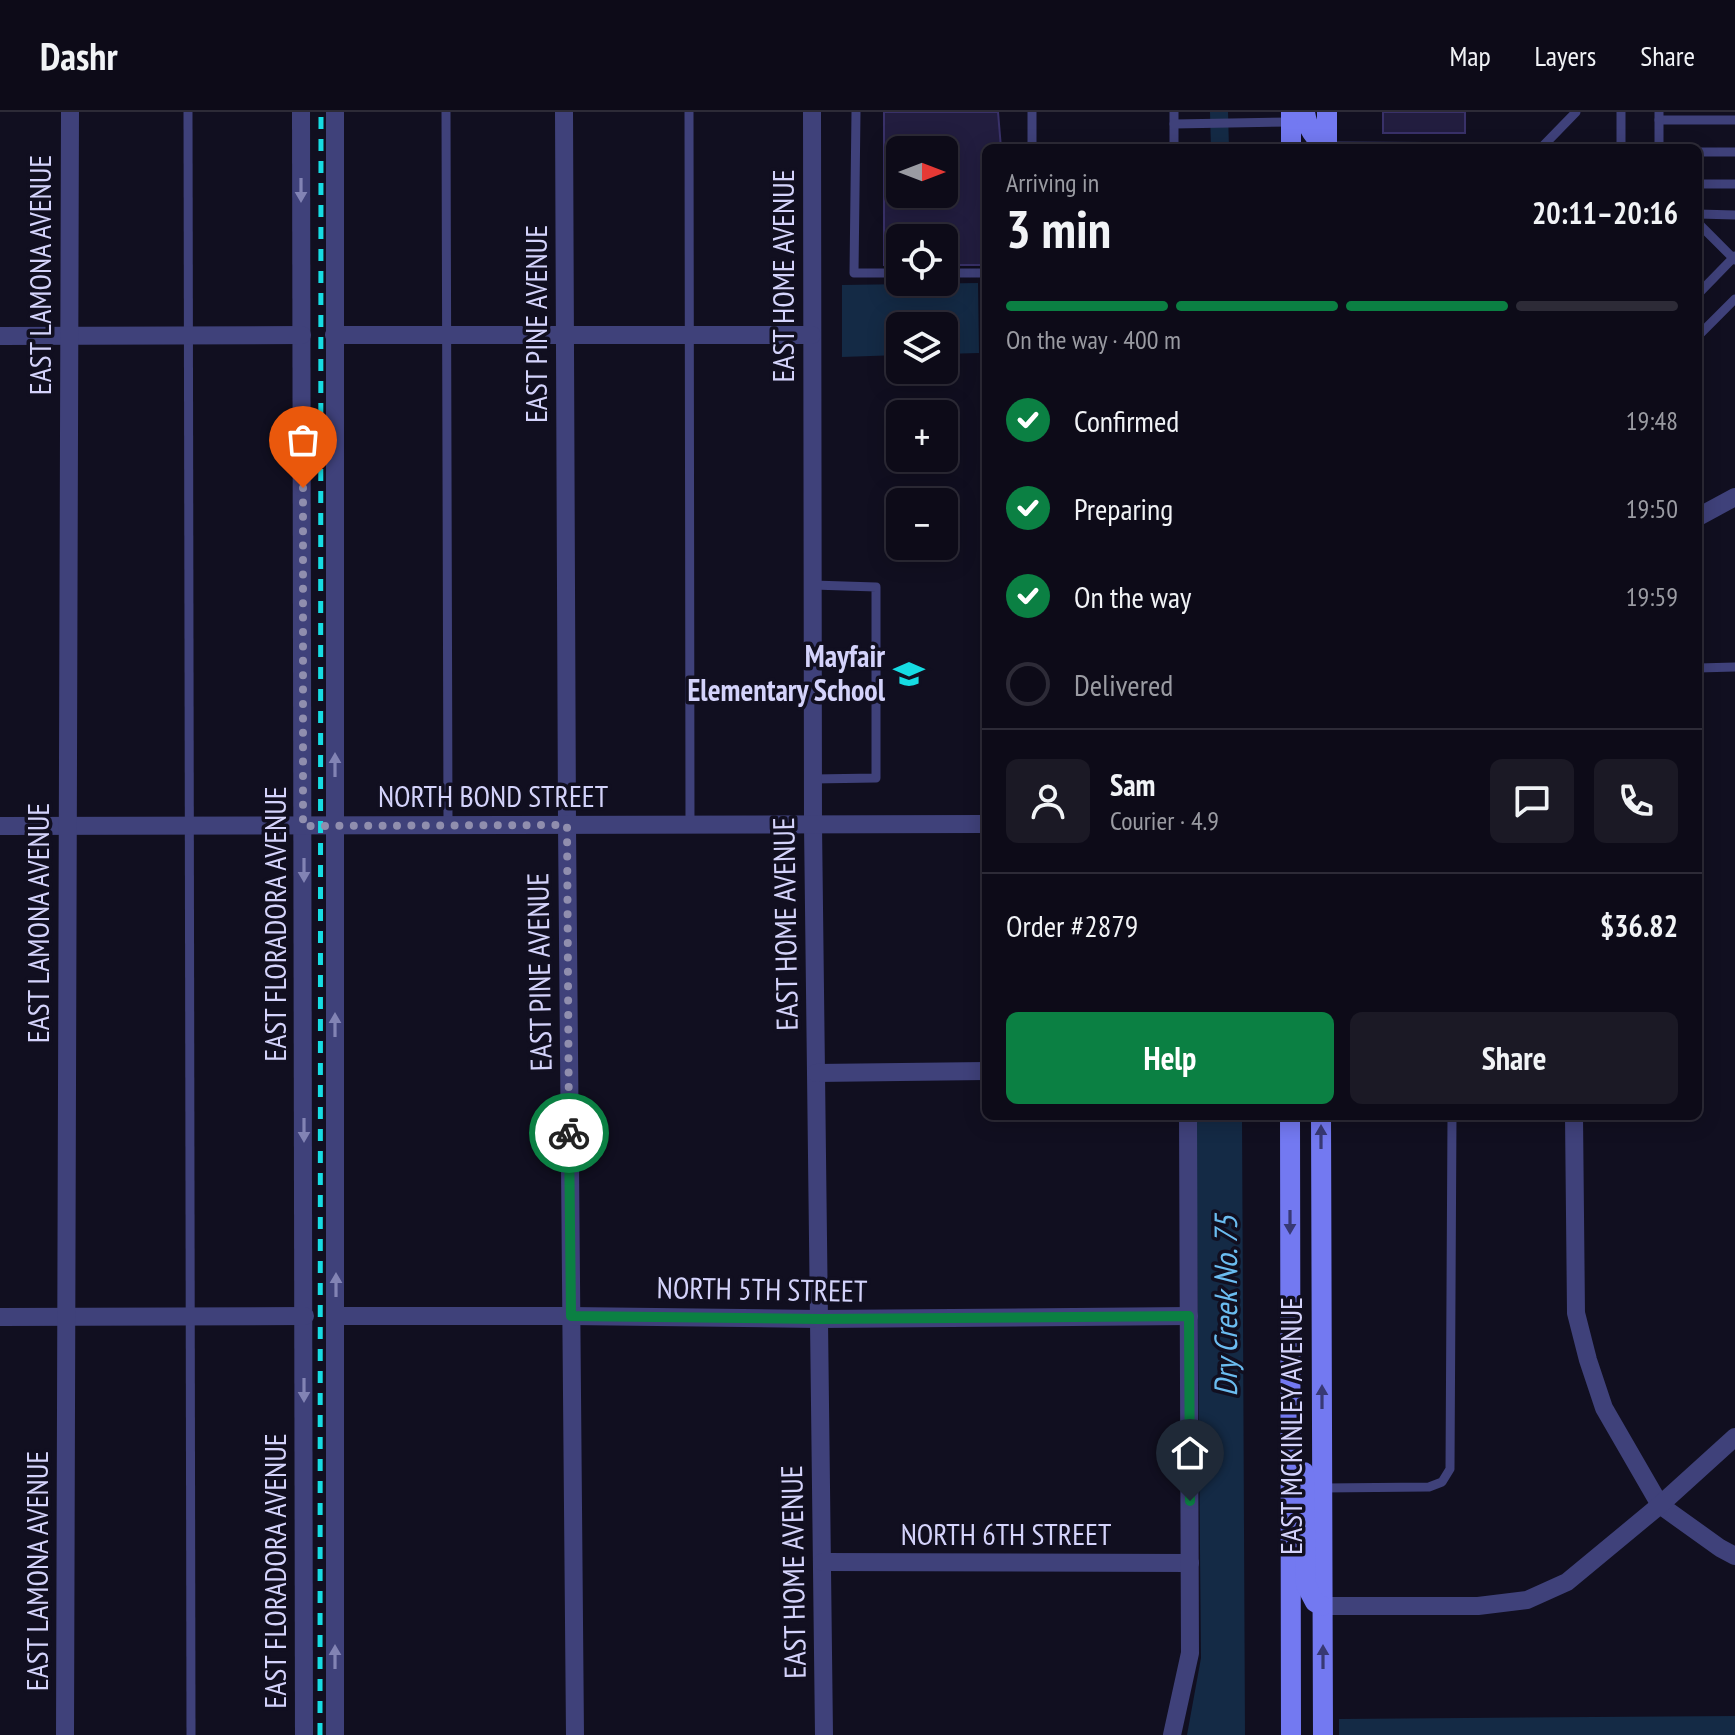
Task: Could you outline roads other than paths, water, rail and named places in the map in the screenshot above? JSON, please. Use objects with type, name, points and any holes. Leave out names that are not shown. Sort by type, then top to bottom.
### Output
[{"type":"main road","points":[[1327,112],[1327,144]]},
{"type":"main road","points":[[1296,115],[1322,144]]},
{"type":"main road","points":[[1292,144],[1296,115]]},
{"type":"main road","points":[[1296,115],[1305,144]]},
{"type":"main road","name":"EAST MCKINLEY AVENUE","points":[[1290,1120],[1291,1735]]},
{"type":"main road","name":"EAST MCKINLEY AVENUE","points":[[1321,1120],[1323,1735]]},
{"type":"main road","points":[[1290,1398],[1304,1458],[1306,1585],[1315,1602],[1322,1606]]},
{"type":"street","name":"EAST LAMONA AVENUE","points":[[65,1735],[70,112]]},
{"type":"street","name":"EAST FLORADORA AVENUE","points":[[301,112],[304,1735]]},
{"type":"street","name":"EAST FLORADORA AVENUE","points":[[335,112],[335,1735]]},
{"type":"street","name":"EAST PINE AVENUE","points":[[564,112],[575,1735]]},
{"type":"street","name":"EAST HOME AVENUE","points":[[812,112],[813,825],[824,1735]]},
{"type":"street","points":[[0,336],[302,335]]},
{"type":"street","points":[[334,335],[812,335]]},
{"type":"street","points":[[1702,515],[1735,497]]},
{"type":"street","name":"NORTH BOND STREET","points":[[0,826],[982,824]]},
{"type":"street","points":[[816,1073],[982,1071]]},
{"type":"street","points":[[1172,1735],[1190,1653],[1188,1120]]},
{"type":"street","points":[[1574,1120],[1576,1313],[1604,1408],[1660,1505],[1735,1556]]},
{"type":"street","points":[[0,1317],[305,1316]]},
{"type":"street","name":"NORTH 5TH STREET","points":[[336,1316],[819,1319],[1189,1316]]},
{"type":"street","points":[[1322,1606],[1478,1606],[1527,1600],[1567,1582],[1660,1505],[1735,1437]]},
{"type":"street","name":"NORTH 6TH STREET","points":[[822,1562],[1190,1563]]},
{"type":"lane","points":[[188,112],[191,1735]]},
{"type":"lane","points":[[446,112],[448,825]]},
{"type":"lane","points":[[689,112],[690,825]]},
{"type":"lane","points":[[856,112],[854,273],[886,273]]},
{"type":"lane","points":[[1032,112],[1032,144]]},
{"type":"lane","points":[[1174,112],[1174,144]]},
{"type":"lane","points":[[1548,144],[1576,112]]},
{"type":"lane","points":[[1621,112],[1621,144]]},
{"type":"lane","points":[[1174,124],[1233,123],[1296,115]]},
{"type":"lane","points":[[1659,144],[1659,116],[1735,120]]},
{"type":"lane","points":[[1702,152],[1735,152]]},
{"type":"lane","points":[[1702,184],[1735,184]]},
{"type":"lane","points":[[1702,214],[1735,215]]},
{"type":"lane","points":[[1702,227],[1735,258],[1702,290]]},
{"type":"lane","points":[[958,273],[982,273]]},
{"type":"lane","points":[[1702,332],[1735,299]]},
{"type":"lane","points":[[813,585],[876,587],[876,778],[813,779]]},
{"type":"lane","points":[[1702,668],[1735,667]]},
{"type":"lane","points":[[1323,1488],[1429,1487],[1442,1482],[1450,1469],[1452,1120]]},
{"type":"water","points":[[958,283],[978,283],[979,353],[958,354],[958,312],[886,312],[886,355],[842,357],[842,285],[886,284],[886,296],[958,296]]},
{"type":"water","points":[[1196,1120],[1242,1120],[1245,1735],[1187,1735],[1201,1658]]},
{"type":"water","points":[[1735,1716],[1735,1735],[1339,1735],[1339,1719]]},
{"type":"waterway","name":"Dry Creek No. 75","points":[[1219,112],[1220,144]]},
{"type":"railway","points":[[320,1735],[321,112]]},
{"type":"place","name":"Mayfair Elementary School","points":[[909,674]]}]
